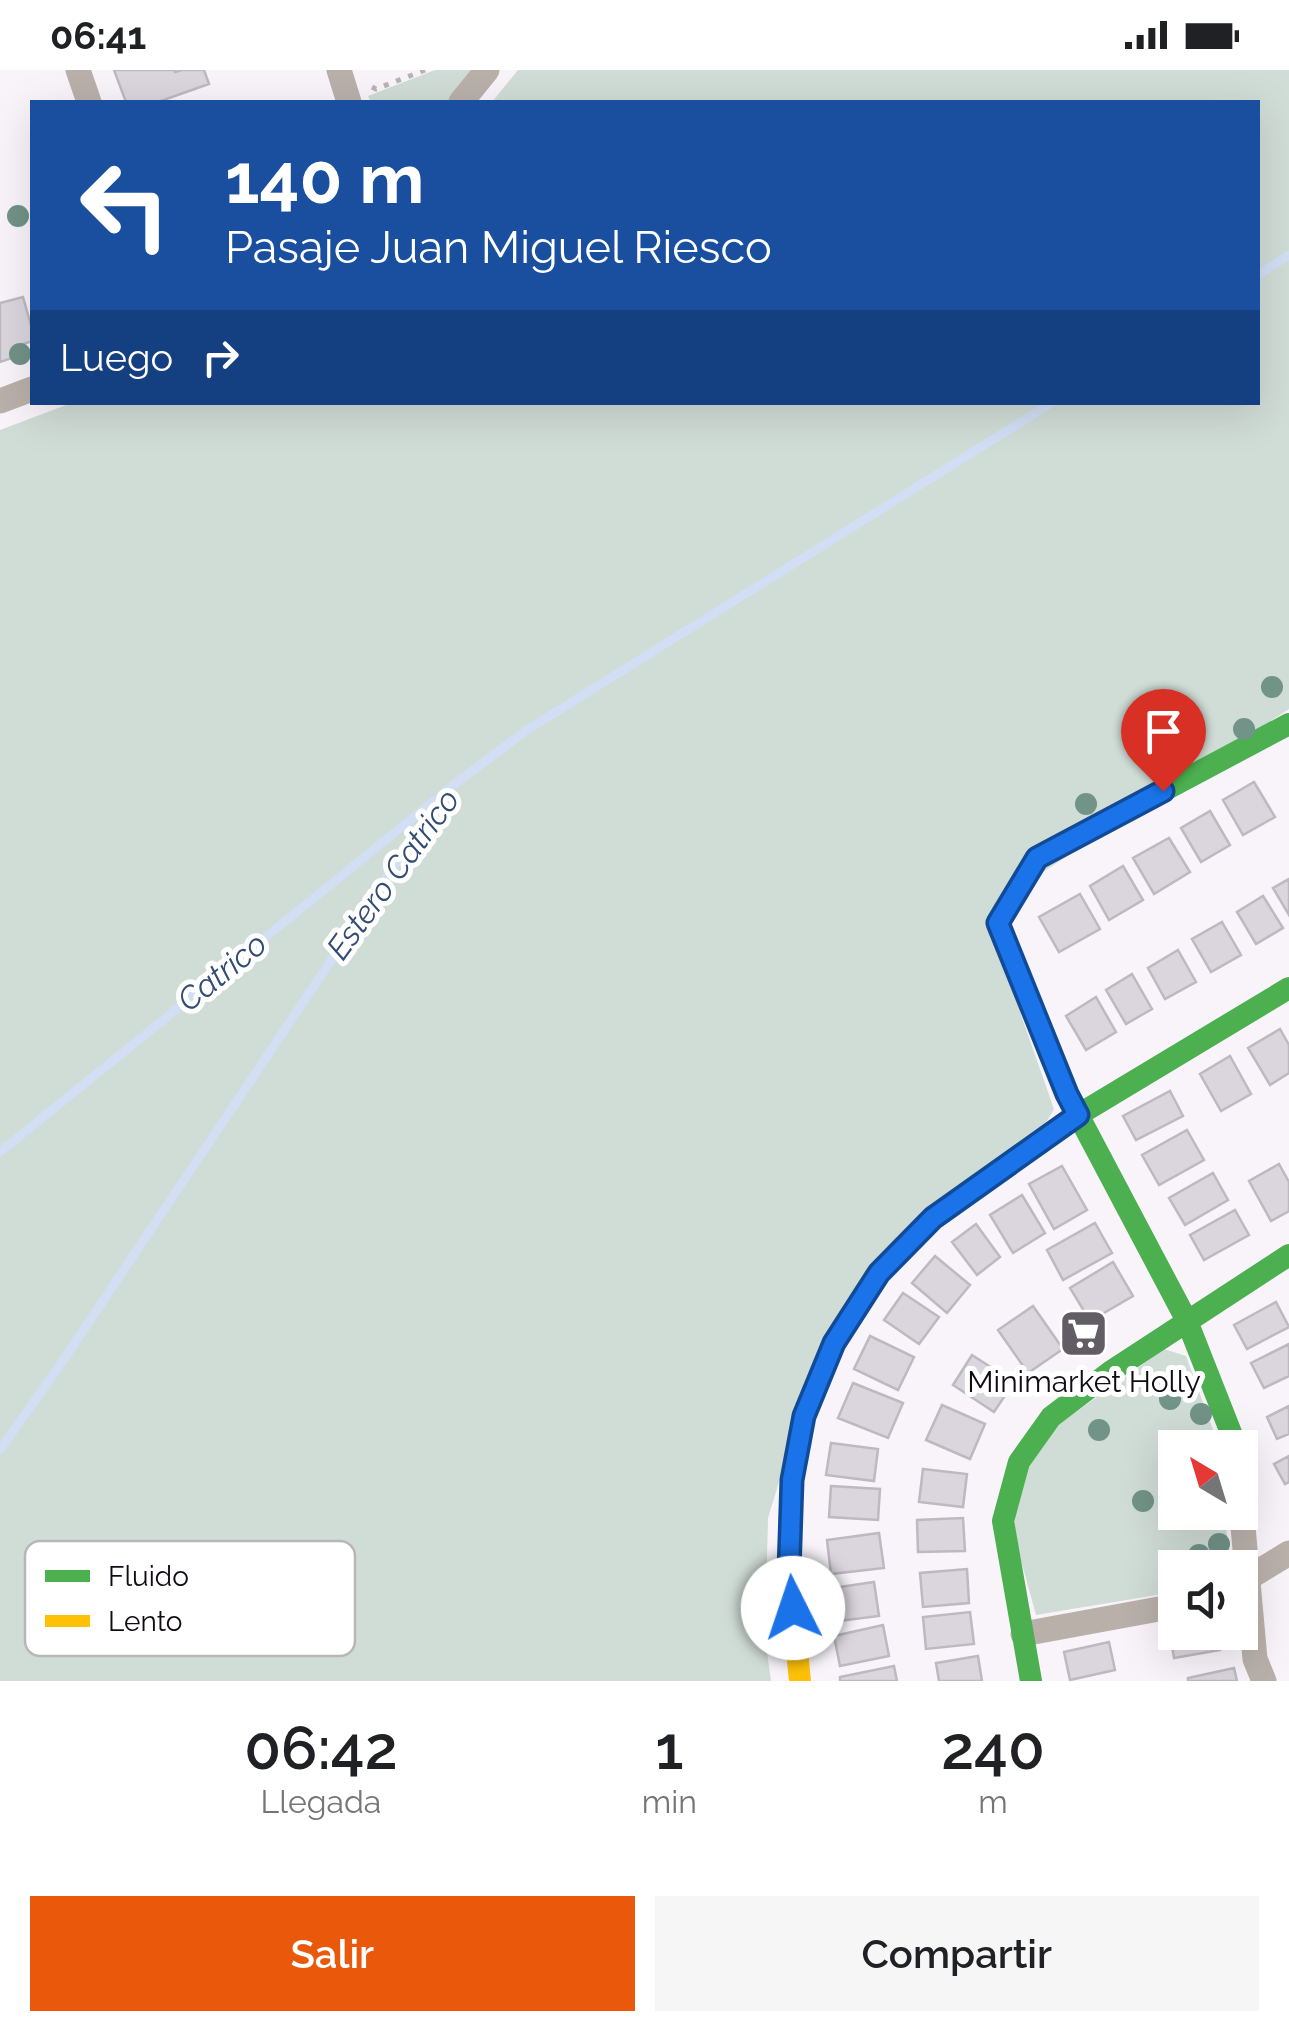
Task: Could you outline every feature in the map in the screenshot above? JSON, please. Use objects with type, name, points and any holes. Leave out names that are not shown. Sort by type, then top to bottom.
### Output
[{"type":"street","points":[[78,70],[88,100]]},
{"type":"street","points":[[339,70],[357,93]]},
{"type":"street","points":[[463,100],[487,70]]},
{"type":"street","points":[[0,401],[30,390]]},
{"type":"street","points":[[1231,1430],[1186,1321],[1067,1094],[998,923],[1037,858],[1289,724]]},
{"type":"street","points":[[800,1681],[789,1571],[792,1480],[804,1416],[834,1343],[879,1273],[933,1218],[1078,1115],[1289,988]]},
{"type":"street","points":[[1031,1681],[1003,1521],[1019,1462],[1051,1417],[1110,1372],[1289,1254]]},
{"type":"street","points":[[1258,1572],[1289,1552]]},
{"type":"street","points":[[1023,1634],[1158,1609]]},
{"type":"street","points":[[1254,1650],[1264,1681]]},
{"type":"path","points":[[357,93],[425,70]]},
{"type":"shaded area","points":[[435,70],[473,70],[449,100],[370,100],[368,96]]},
{"type":"shaded area","points":[[518,70],[1289,70],[1289,709],[1007,896],[1021,1015],[1054,1109],[1039,1134],[953,1191],[807,1390],[768,1518],[765,1637],[771,1681],[0,1681],[0,430],[66,405],[1260,405],[1260,100],[494,100]]},
{"type":"shaded area","points":[[1164,1349],[1186,1356],[1213,1430],[1158,1430],[1158,1530],[1226,1530],[1229,1550],[1158,1550],[1158,1595],[1036,1615],[1013,1531],[1020,1483],[1048,1432]]},
{"type":"building","points":[[114,70],[204,70],[209,84],[164,100],[125,100]]},
{"type":"building","points":[[23,297],[30,322],[30,342],[12,348],[15,357],[0,362],[0,303]]},
{"type":"building","points":[[1254,782],[1275,817],[1243,835],[1223,800]]},
{"type":"building","points":[[1210,811],[1230,845],[1201,862],[1181,828]]},
{"type":"building","points":[[1169,838],[1190,872],[1154,894],[1133,858]]},
{"type":"building","points":[[1123,866],[1143,900],[1109,920],[1090,886]]},
{"type":"building","points":[[1289,879],[1289,915],[1273,888]]},
{"type":"building","points":[[1080,894],[1100,929],[1059,952],[1039,917]]},
{"type":"building","points":[[1263,896],[1283,928],[1256,944],[1237,912]]},
{"type":"building","points":[[1222,922],[1241,955],[1211,972],[1192,939]]},
{"type":"building","points":[[1178,950],[1196,982],[1165,999],[1148,968]]},
{"type":"building","points":[[1132,974],[1152,1009],[1126,1024],[1106,990]]},
{"type":"building","points":[[1096,997],[1116,1032],[1086,1050],[1066,1016]]},
{"type":"building","points":[[1280,1029],[1289,1045],[1289,1073],[1270,1085],[1248,1048]]},
{"type":"building","points":[[1230,1056],[1251,1094],[1221,1111],[1200,1074]]},
{"type":"building","points":[[1170,1091],[1183,1116],[1136,1140],[1123,1116]]},
{"type":"building","points":[[1187,1130],[1204,1160],[1159,1185],[1142,1155]]},
{"type":"building","points":[[1279,1164],[1289,1182],[1289,1211],[1271,1221],[1249,1181]]},
{"type":"building","points":[[1062,1166],[1087,1210],[1054,1229],[1029,1184]]},
{"type":"building","points":[[1213,1173],[1228,1200],[1185,1225],[1169,1198]]},
{"type":"building","points":[[1022,1195],[1045,1233],[1013,1253],[990,1215]]},
{"type":"building","points":[[1235,1210],[1249,1235],[1204,1260],[1190,1235]]},
{"type":"building","points":[[1095,1223],[1112,1253],[1063,1280],[1047,1250]]},
{"type":"building","points":[[976,1224],[1000,1257],[977,1275],[952,1242]]},
{"type":"building","points":[[935,1256],[970,1285],[947,1313],[912,1283]]},
{"type":"building","points":[[1113,1262],[1133,1296],[1090,1321],[1070,1288]]},
{"type":"building","points":[[903,1293],[939,1317],[919,1344],[884,1320]]},
{"type":"building","points":[[1276,1302],[1289,1327],[1247,1349],[1234,1325]]},
{"type":"building","points":[[1033,1306],[1063,1349],[1028,1373],[998,1330]]},
{"type":"building","points":[[870,1336],[914,1357],[898,1390],[854,1369]]},
{"type":"building","points":[[1289,1344],[1289,1376],[1264,1388],[1251,1363]]},
{"type":"building","points":[[972,1355],[1014,1382],[994,1412],[953,1385]]},
{"type":"building","points":[[853,1383],[903,1403],[888,1438],[838,1418]]},
{"type":"building","points":[[942,1405],[985,1424],[970,1459],[926,1440]]},
{"type":"building","points":[[1289,1406],[1289,1434],[1277,1439],[1267,1417]]},
{"type":"building","points":[[831,1443],[878,1449],[874,1481],[826,1475]]},
{"type":"building","points":[[1289,1456],[1289,1482],[1285,1484],[1274,1464]]},
{"type":"building","points":[[923,1469],[967,1474],[963,1507],[919,1502]]},
{"type":"building","points":[[831,1486],[880,1489],[878,1520],[829,1517]]},
{"type":"building","points":[[963,1518],[965,1551],[918,1552],[917,1520]]},
{"type":"building","points":[[879,1533],[884,1568],[831,1574],[827,1540]]},
{"type":"building","points":[[967,1569],[969,1603],[923,1607],[920,1573]]},
{"type":"building","points":[[874,1582],[879,1616],[830,1622],[826,1589]]},
{"type":"building","points":[[970,1612],[974,1644],[926,1649],[923,1617]]},
{"type":"building","points":[[883,1625],[889,1656],[840,1666],[834,1636]]},
{"type":"building","points":[[1109,1642],[1115,1670],[1070,1680],[1064,1652]]},
{"type":"building","points":[[1173,1650],[1220,1650],[1174,1658]]},
{"type":"building","points":[[978,1656],[982,1681],[939,1681],[936,1663]]},
{"type":"building","points":[[894,1666],[897,1681],[840,1681],[840,1677]]},
{"type":"building","points":[[1234,1668],[1237,1681],[1188,1681],[1188,1678]]},
{"type":"waterway","name":"Estero Catrico","points":[[1260,274],[1289,255]]},
{"type":"waterway","name":"Estero Catrico","points":[[0,1450],[444,792],[527,730],[1048,405]]},
{"type":"waterway","name":"Catrico","points":[[0,1152],[435,800]]},
{"type":"traffic: fast","points":[[1230,1430],[1187,1321],[1067,1094],[998,923],[1037,858],[1289,724]]},
{"type":"traffic: fast","points":[[916,1235],[933,1218],[1078,1115],[1289,988]]},
{"type":"traffic: fast","points":[[1031,1681],[1003,1521],[1019,1462],[1051,1417],[1110,1372],[1289,1255]]},
{"type":"traffic: slow","points":[[800,1681],[789,1571],[791,1480],[804,1415],[834,1343],[879,1273],[916,1235]]},
{"type":"place","name":"Minimarket Holly","points":[[1084,1333]]},
{"type":"route","points":[[793,1608],[789,1571],[792,1480],[804,1416],[834,1343],[879,1273],[933,1218],[1078,1115],[998,923],[1037,858],[1163,791]]}]
